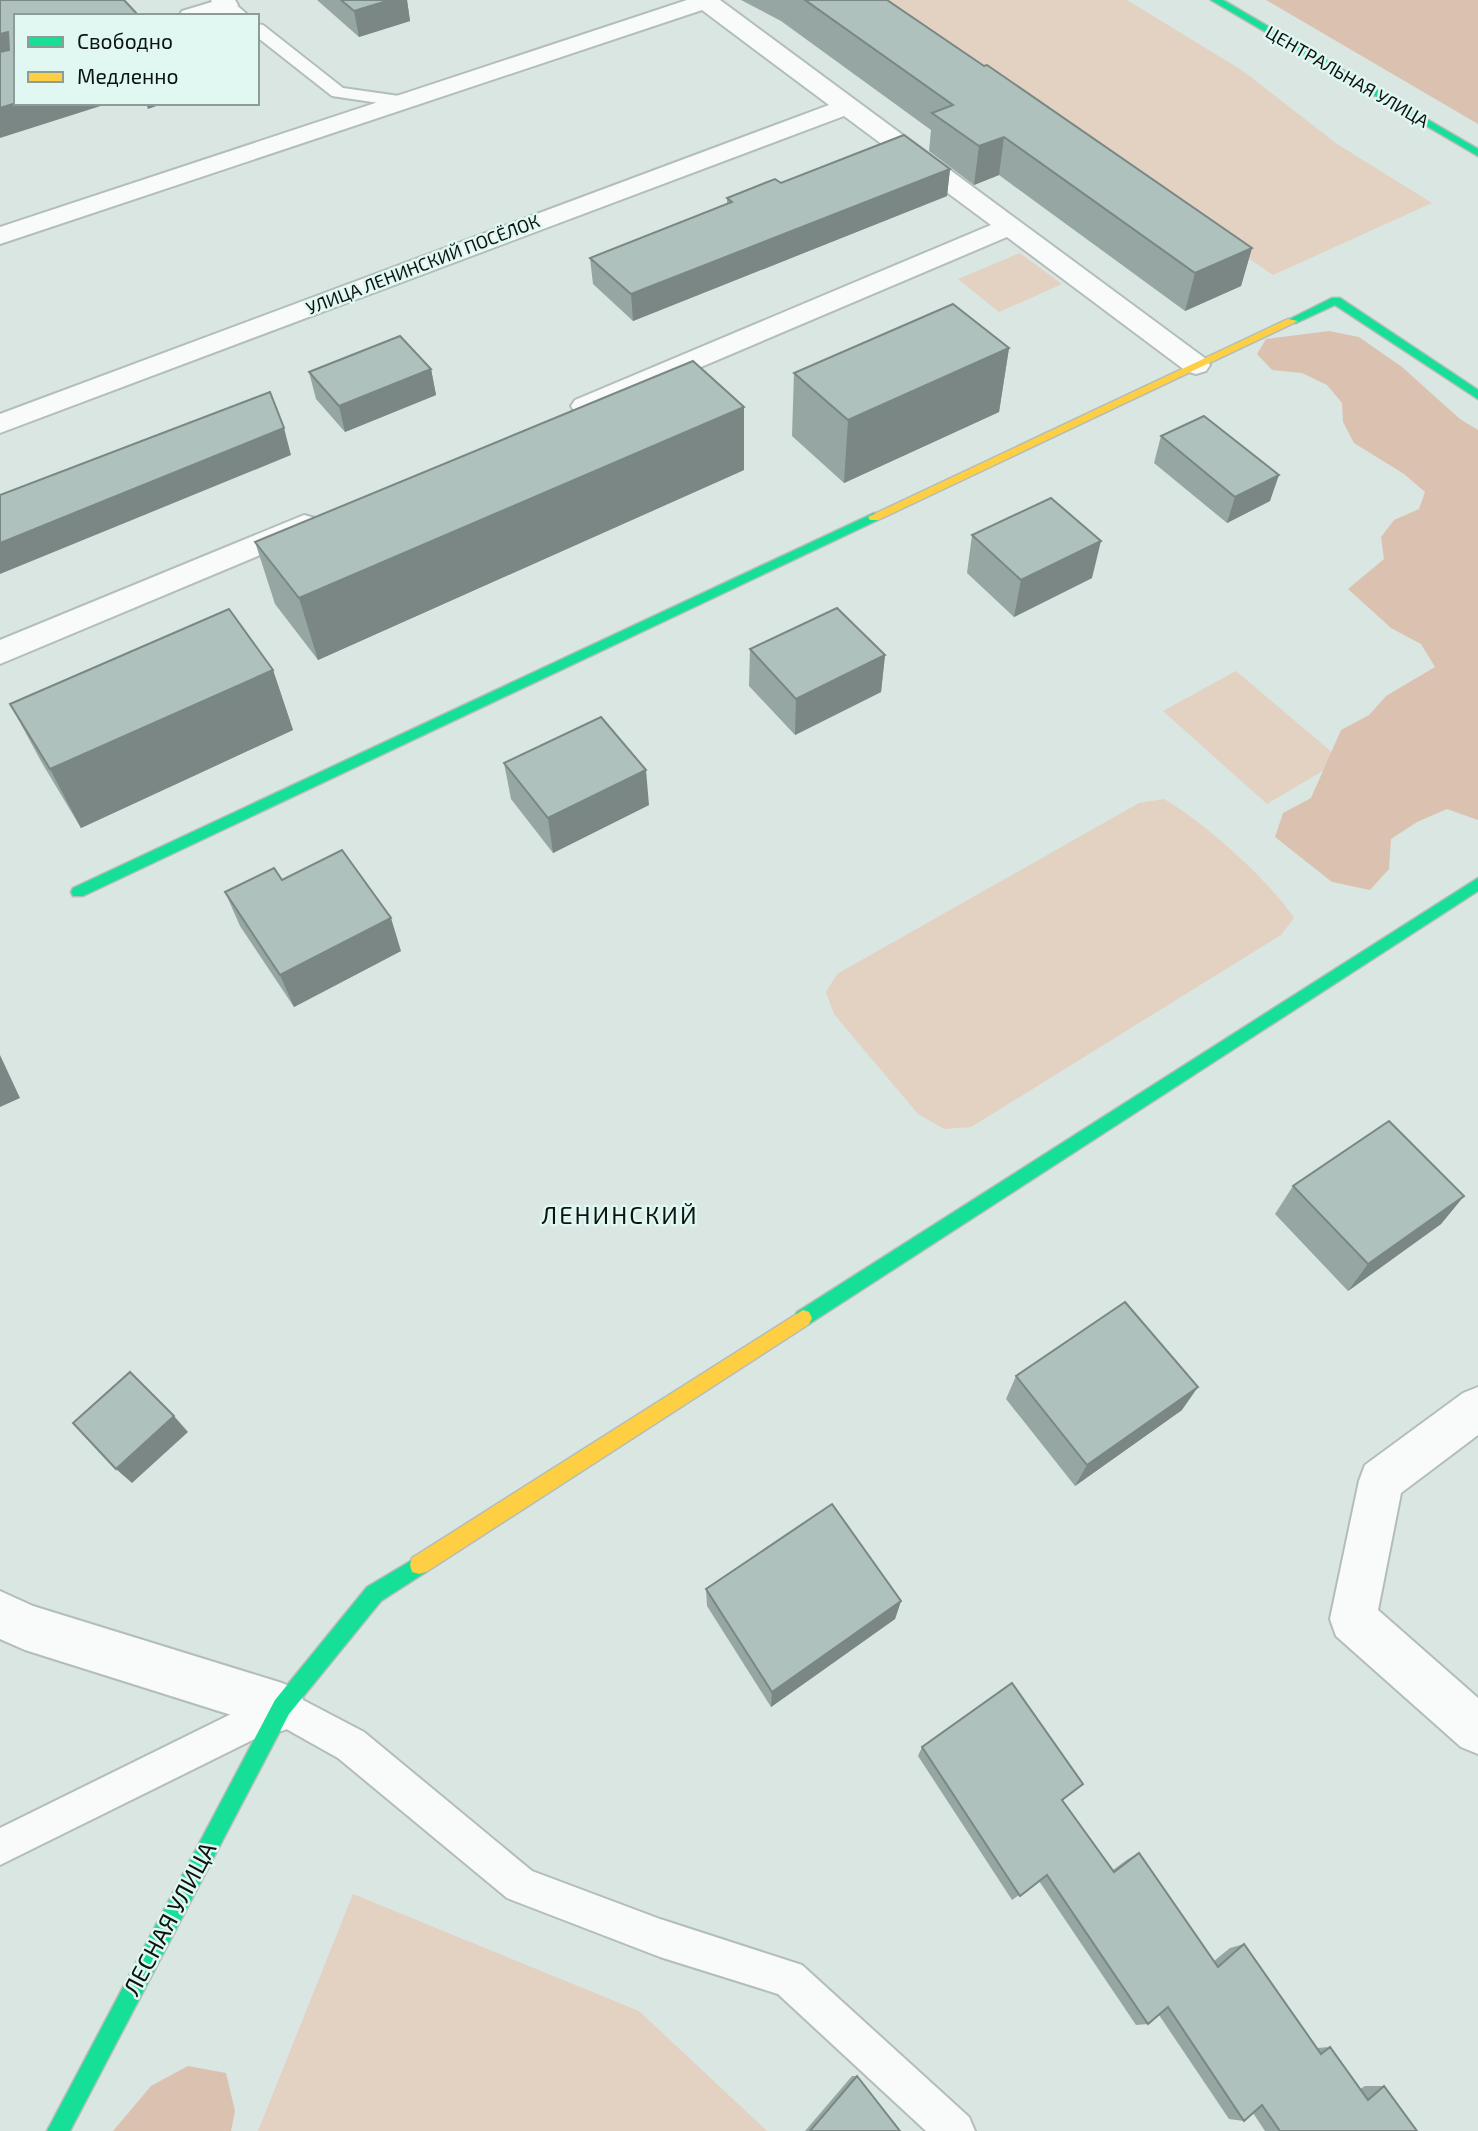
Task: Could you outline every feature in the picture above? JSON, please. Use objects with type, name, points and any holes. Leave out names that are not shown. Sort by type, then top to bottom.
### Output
[{"type":"street","name":"ЦЕНТРАЛЬНАЯ УЛИЦА","points":[[1216,0],[1478,153]]},
{"type":"street","points":[[0,236],[706,1],[1196,365]]},
{"type":"street","points":[[199,14],[230,7]]},
{"type":"street","name":"УЛИЦА ЛЕНИНСКИЙ ПОСЁЛОК","points":[[0,424],[847,107]]},
{"type":"street","points":[[562,416],[1009,227]]},
{"type":"street","points":[[78,892],[1336,300],[1478,395]]},
{"type":"street","points":[[0,653],[332,513]]},
{"type":"street","name":"ЛЕСНАЯ УЛИЦА","points":[[58,2131],[282,1707],[374,1594],[1478,884]]},
{"type":"street","points":[[1478,1408],[1381,1481],[1353,1619],[1478,1730]]},
{"type":"street","points":[[0,1614],[25,1627],[282,1707]]},
{"type":"lane","points":[[259,31],[338,92],[399,102]]},
{"type":"lane","points":[[0,1847],[282,1707],[351,1745],[520,1885],[660,1938],[789,1979],[955,2131]]},
{"type":"shaded area","points":[[871,0],[1127,0],[1243,71],[1337,144],[1432,203],[1273,275]]},
{"type":"shaded area","points":[[1266,0],[1478,0],[1478,124]]},
{"type":"shaded area","points":[[1020,253],[1062,284],[999,312],[958,279]]},
{"type":"shaded area","points":[[1329,331],[1359,337],[1402,367],[1460,419],[1478,430],[1478,820],[1447,809],[1417,822],[1391,839],[1389,869],[1370,890],[1332,882],[1275,837],[1283,813],[1311,798],[1341,730],[1369,715],[1386,696],[1435,667],[1421,644],[1391,628],[1348,589],[1384,559],[1381,537],[1394,520],[1419,509],[1425,492],[1404,474],[1354,443],[1343,422],[1342,403],[1327,385],[1302,373],[1272,370],[1257,354],[1266,339]]},
{"type":"shaded area","points":[[1236,671],[1341,760],[1267,804],[1163,711]]},
{"type":"shaded area","points":[[1164,799],[1198,822],[1235,853],[1283,903],[1294,918],[1281,935],[971,1127],[944,1129],[918,1114],[834,1014],[826,992],[837,974],[1139,803]]},
{"type":"shaded area","points":[[353,1894],[639,2011],[767,2131],[258,2131]]},
{"type":"shaded area","points":[[188,2066],[226,2073],[235,2111],[231,2131],[113,2131],[151,2086]]},
{"type":"building","points":[[0,0],[124,0],[137,14],[14,14],[14,104],[0,108],[0,52],[9,50],[8,32],[0,34]]},
{"type":"building","points":[[341,0],[390,0],[354,11]]},
{"type":"building","points":[[805,0],[887,0],[984,66],[987,65],[1252,248],[1195,273],[1004,137],[979,146],[932,113],[953,105]]},
{"type":"building","points":[[904,135],[950,169],[631,294],[590,258],[732,202],[727,198],[775,179],[781,183]]},
{"type":"building","points":[[953,304],[1009,348],[848,420],[794,373]]},
{"type":"building","points":[[400,336],[431,369],[339,406],[309,372]]},
{"type":"building","points":[[693,361],[744,407],[299,598],[255,542]]},
{"type":"building","points":[[270,392],[284,428],[0,543],[0,495]]},
{"type":"building","points":[[1204,416],[1279,475],[1235,497],[1161,436]]},
{"type":"building","points":[[1051,498],[1101,541],[1021,580],[972,535]]},
{"type":"building","points":[[837,608],[885,655],[796,699],[750,649]]},
{"type":"building","points":[[229,609],[273,670],[50,769],[10,704]]},
{"type":"building","points":[[601,717],[646,770],[548,818],[504,763]]},
{"type":"building","points":[[342,850],[391,918],[280,975],[225,892],[274,868],[282,880]]},
{"type":"building","points":[[1389,1121],[1464,1196],[1368,1264],[1293,1186]]},
{"type":"building","points":[[1125,1302],[1198,1387],[1087,1465],[1016,1376]]},
{"type":"building","points":[[130,1372],[174,1416],[116,1469],[73,1423]]},
{"type":"building","points":[[832,1504],[901,1601],[772,1692],[706,1589]]},
{"type":"building","points":[[1012,1683],[1083,1784],[1062,1800],[1114,1872],[1139,1853],[1218,1967],[1244,1944],[1321,2054],[1330,2047],[1368,2100],[1384,2086],[1417,2131],[1280,2131],[1262,2105],[1244,2121],[1168,2007],[1148,2024],[1047,1875],[1020,1896],[922,1747]]},
{"type":"building","points":[[857,2076],[900,2131],[810,2131]]},
{"type":"traffic: fast","points":[[1216,0],[1478,153]]},
{"type":"traffic: fast","points":[[1292,321],[1336,300],[1478,395]]},
{"type":"traffic: fast","points":[[78,892],[874,517]]},
{"type":"traffic: fast","points":[[803,1318],[1478,884]]},
{"type":"traffic: fast","points":[[58,2131],[282,1707],[374,1594],[419,1565]]},
{"type":"traffic: slow","points":[[874,517],[1292,321]]},
{"type":"traffic: slow","points":[[419,1565],[803,1318]]},
{"type":"district","name":"ЛЕНИНСКИЙ","points":[[620,1216]]}]
